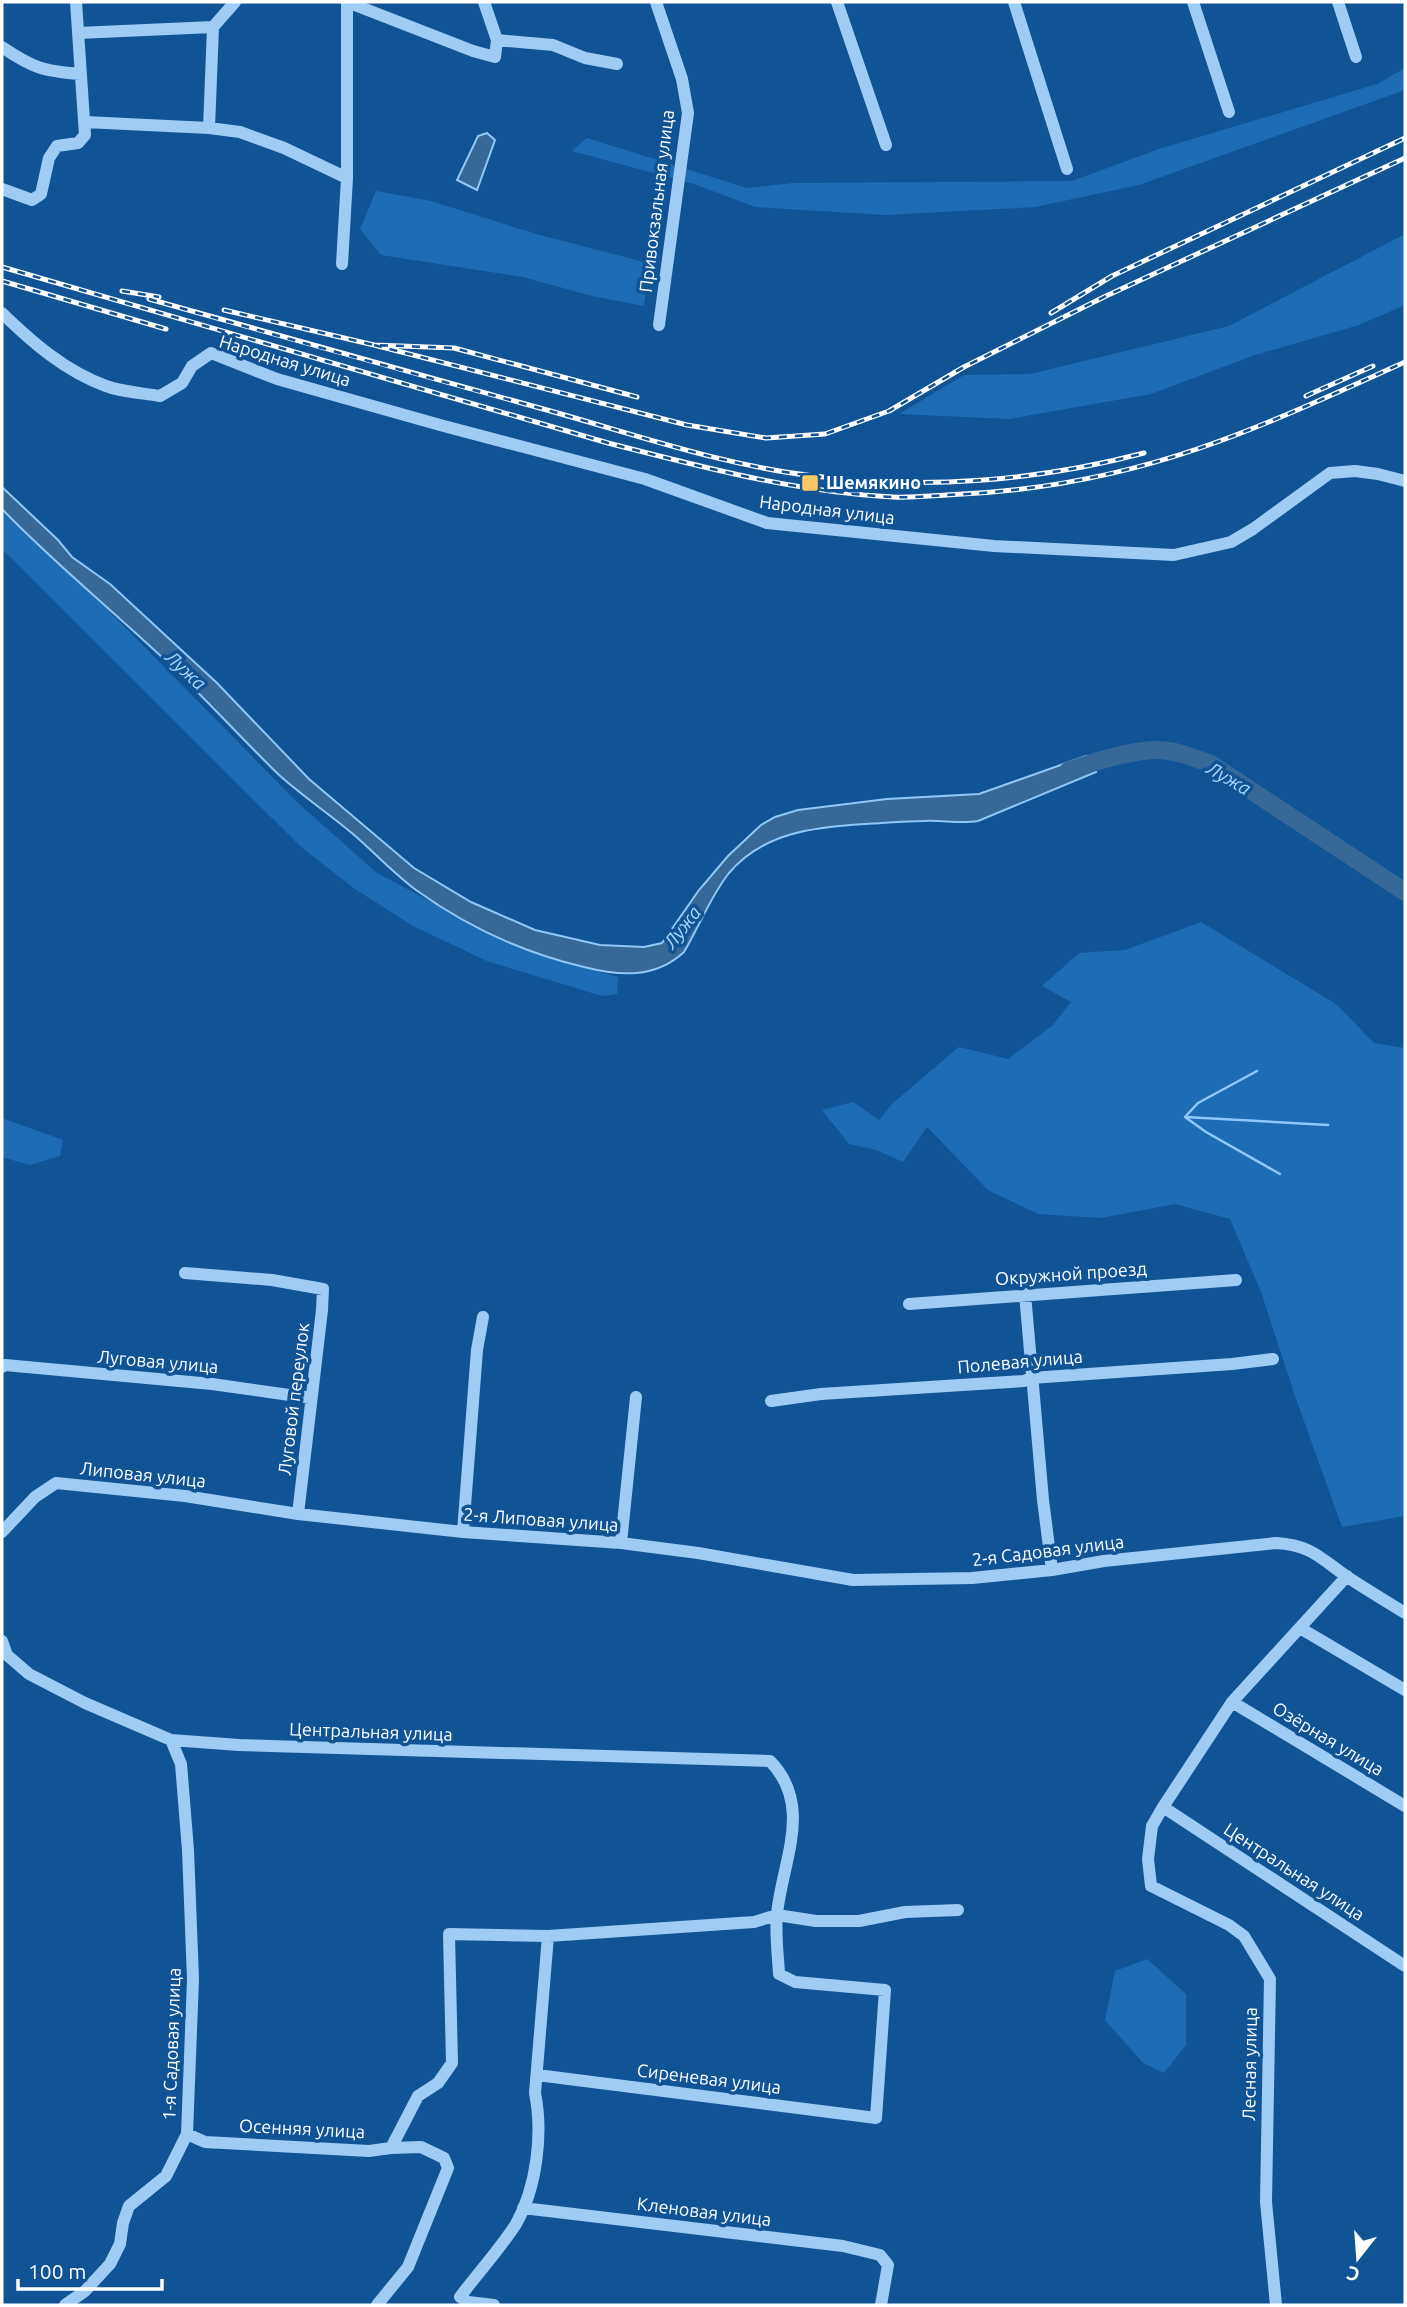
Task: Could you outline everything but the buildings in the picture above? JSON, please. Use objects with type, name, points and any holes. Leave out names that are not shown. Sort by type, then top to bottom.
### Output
[{"type":"street","points":[[2,189],[32,200],[41,194],[49,158],[57,146],[78,143],[85,135],[76,2]]},
{"type":"street","points":[[209,128],[213,27],[235,2]]},
{"type":"street","points":[[342,264],[347,178],[347,2],[495,57],[497,40],[484,2]]},
{"type":"street","name":"Привокзальная улица","points":[[656,2],[682,79],[688,113],[659,325]]},
{"type":"street","points":[[837,2],[886,145]]},
{"type":"street","points":[[1014,2],[1067,169]]},
{"type":"street","points":[[1193,2],[1229,112]]},
{"type":"street","points":[[1338,2],[1356,57]]},
{"type":"street","points":[[78,33],[213,27]]},
{"type":"street","points":[[497,40],[553,45],[585,58],[617,64]]},
{"type":"street","points":[[2,47],[30,66],[45,71],[80,74]]},
{"type":"street","points":[[85,122],[240,132],[284,148],[347,178]]},
{"type":"street","name":"Народная улица","points":[[2,313],[38,348],[69,368],[107,387],[160,396],[183,383],[192,366],[211,353],[277,379],[645,479],[767,523],[994,546],[1174,555],[1231,542],[1331,473],[1366,472],[1405,481]]},
{"type":"street","name":"Луговой переулок","points":[[184,1273],[272,1280],[323,1289],[323,1310],[298,1514]]},
{"type":"street","name":"Окружной проезд","points":[[909,1304],[1236,1280]]},
{"type":"street","points":[[1025,1294],[1031,1378],[1052,1570]]},
{"type":"street","points":[[463,1532],[477,1350],[483,1317]]},
{"type":"street","name":"Полевая улица","points":[[771,1401],[821,1394],[1024,1381],[1031,1378],[1273,1359]]},
{"type":"street","name":"Луговая улица","points":[[2,1367],[5,1365],[212,1384],[311,1398]]},
{"type":"street","points":[[621,1543],[636,1397]]},
{"type":"street","name":"Липовая улица","points":[[2,1532],[35,1497],[56,1483],[184,1496],[298,1514]]},
{"type":"street","name":"2-я Липовая улица","points":[[298,1514],[463,1532],[621,1543],[780,1567]]},
{"type":"street","name":"2-я Садовая улица","points":[[780,1567],[853,1580],[972,1578],[1276,1543],[1293,1544],[1319,1554],[1347,1576]]},
{"type":"street","points":[[1163,1807],[1232,1702],[1347,1576],[1405,1613]]},
{"type":"street","points":[[1300,1628],[1405,1690]]},
{"type":"street","name":"Центральная улица","points":[[2,1641],[7,1655],[29,1674],[85,1703],[171,1740],[239,1745],[770,1760],[783,1774],[789,1788],[793,1835],[777,1915]]},
{"type":"street","name":"Озёрная улица","points":[[1232,1702],[1405,1806]]},
{"type":"street","name":"1-я Садовая улица","points":[[65,2305],[85,2291],[110,2263],[120,2244],[129,2206],[166,2176],[187,2134],[193,1979],[188,1850],[181,1764],[171,1740]]},
{"type":"street","name":"Центральная улица","points":[[1163,1807],[1405,1966]]},
{"type":"street","name":"Лесная улица","points":[[1163,1807],[1152,1826],[1148,1859],[1150,1886],[1228,1925],[1244,1936],[1270,1979],[1266,2202],[1276,2305]]},
{"type":"street","points":[[391,2148],[418,2096],[438,2083],[452,2063],[449,1934],[548,1936],[754,1922],[777,1915],[816,1921],[859,1921],[905,1912],[958,1910]]},
{"type":"street","name":"Сиреневая улица","points":[[537,2075],[876,2118],[885,1990],[795,1982],[779,1974],[777,1915]]},
{"type":"street","points":[[494,2305],[468,2302],[460,2297],[516,2224],[537,2160],[539,2115],[535,2093],[548,1936]]},
{"type":"street","name":"Осенняя улица","points":[[187,2134],[205,2142],[369,2151],[421,2147],[444,2158],[449,2168],[408,2267],[377,2305]]},
{"type":"street","name":"Кленовая улица","points":[[523,2208],[843,2246],[880,2255],[888,2265],[881,2305]]},
{"type":"shaded area","points":[[1405,68],[1405,90],[1139,185],[1035,207],[885,215],[755,207],[694,184],[572,151],[587,138],[747,188],[794,183],[1072,181],[1159,149],[1377,84]]},
{"type":"shaded area","points":[[376,191],[431,201],[536,234],[656,265],[647,287],[644,306],[592,296],[523,277],[381,255],[360,229]]},
{"type":"shaded area","points":[[1405,234],[1405,305],[1359,325],[1255,355],[1151,394],[1009,419],[899,414],[964,375],[1030,374],[1229,326]]},
{"type":"shaded area","points":[[2,511],[106,608],[297,802],[377,873],[510,943],[549,958],[618,977],[617,994],[602,996],[487,961],[413,926],[355,889],[301,847],[2,549]]},
{"type":"shaded area","points":[[1201,922],[1336,1004],[1374,1043],[1405,1048],[1405,1516],[1342,1527],[1261,1292],[1230,1219],[1175,1204],[1101,1218],[1038,1214],[988,1190],[927,1127],[903,1162],[876,1150],[849,1144],[822,1110],[853,1102],[879,1120],[893,1103],[959,1047],[1008,1059],[1053,1025],[1071,1002],[1042,986],[1079,953],[1125,950]]},
{"type":"shaded area","points":[[2,1118],[63,1140],[60,1156],[30,1165],[2,1157]]},
{"type":"shaded area","points":[[1147,1959],[1186,1994],[1186,2045],[1164,2073],[1143,2063],[1105,2020],[1115,1971]]},
{"type":"water","points":[[487,133],[495,140],[477,190],[457,180],[478,136]]},
{"type":"water","points":[[2,487],[58,540],[72,557],[110,584],[217,683],[309,779],[414,868],[471,902],[535,930],[600,945],[644,947],[662,943],[699,890],[728,856],[761,825],[775,817],[798,810],[887,799],[979,794],[1086,756],[1096,772],[978,821],[846,825],[809,830],[774,840],[743,859],[729,873],[710,902],[684,952],[673,961],[649,971],[636,973],[584,967],[539,954],[496,937],[435,903],[408,883],[353,834],[278,774],[166,661],[22,529],[2,509]]},
{"type":"waterway","name":"Лужа","points":[[1068,771],[1110,758],[1153,750],[1175,752],[1211,764],[1405,892]]},
{"type":"waterway","points":[[1257,1071],[1198,1103],[1185,1117],[1328,1125]]},
{"type":"waterway","points":[[1185,1117],[1280,1174]]},
{"type":"railway","points":[[1051,313],[1112,276],[1405,138]]},
{"type":"railway","points":[[374,345],[687,425],[766,438],[825,434],[889,411],[964,367],[1106,296],[1405,158]]},
{"type":"railway","points":[[2,267],[608,443],[785,484],[893,497],[1010,490],[1074,481],[1138,467],[1252,429],[1405,362]]},
{"type":"railway","points":[[2,281],[166,329]]},
{"type":"railway","points":[[122,291],[159,297]]},
{"type":"railway","points":[[149,299],[674,447],[779,471],[897,482],[980,480],[1063,470],[1144,453]]},
{"type":"railway","points":[[224,310],[374,345],[454,348],[637,397]]},
{"type":"railway","points":[[1306,396],[1373,366]]},
{"type":"place","name":"Шемякино","points":[[810,483]]}]
